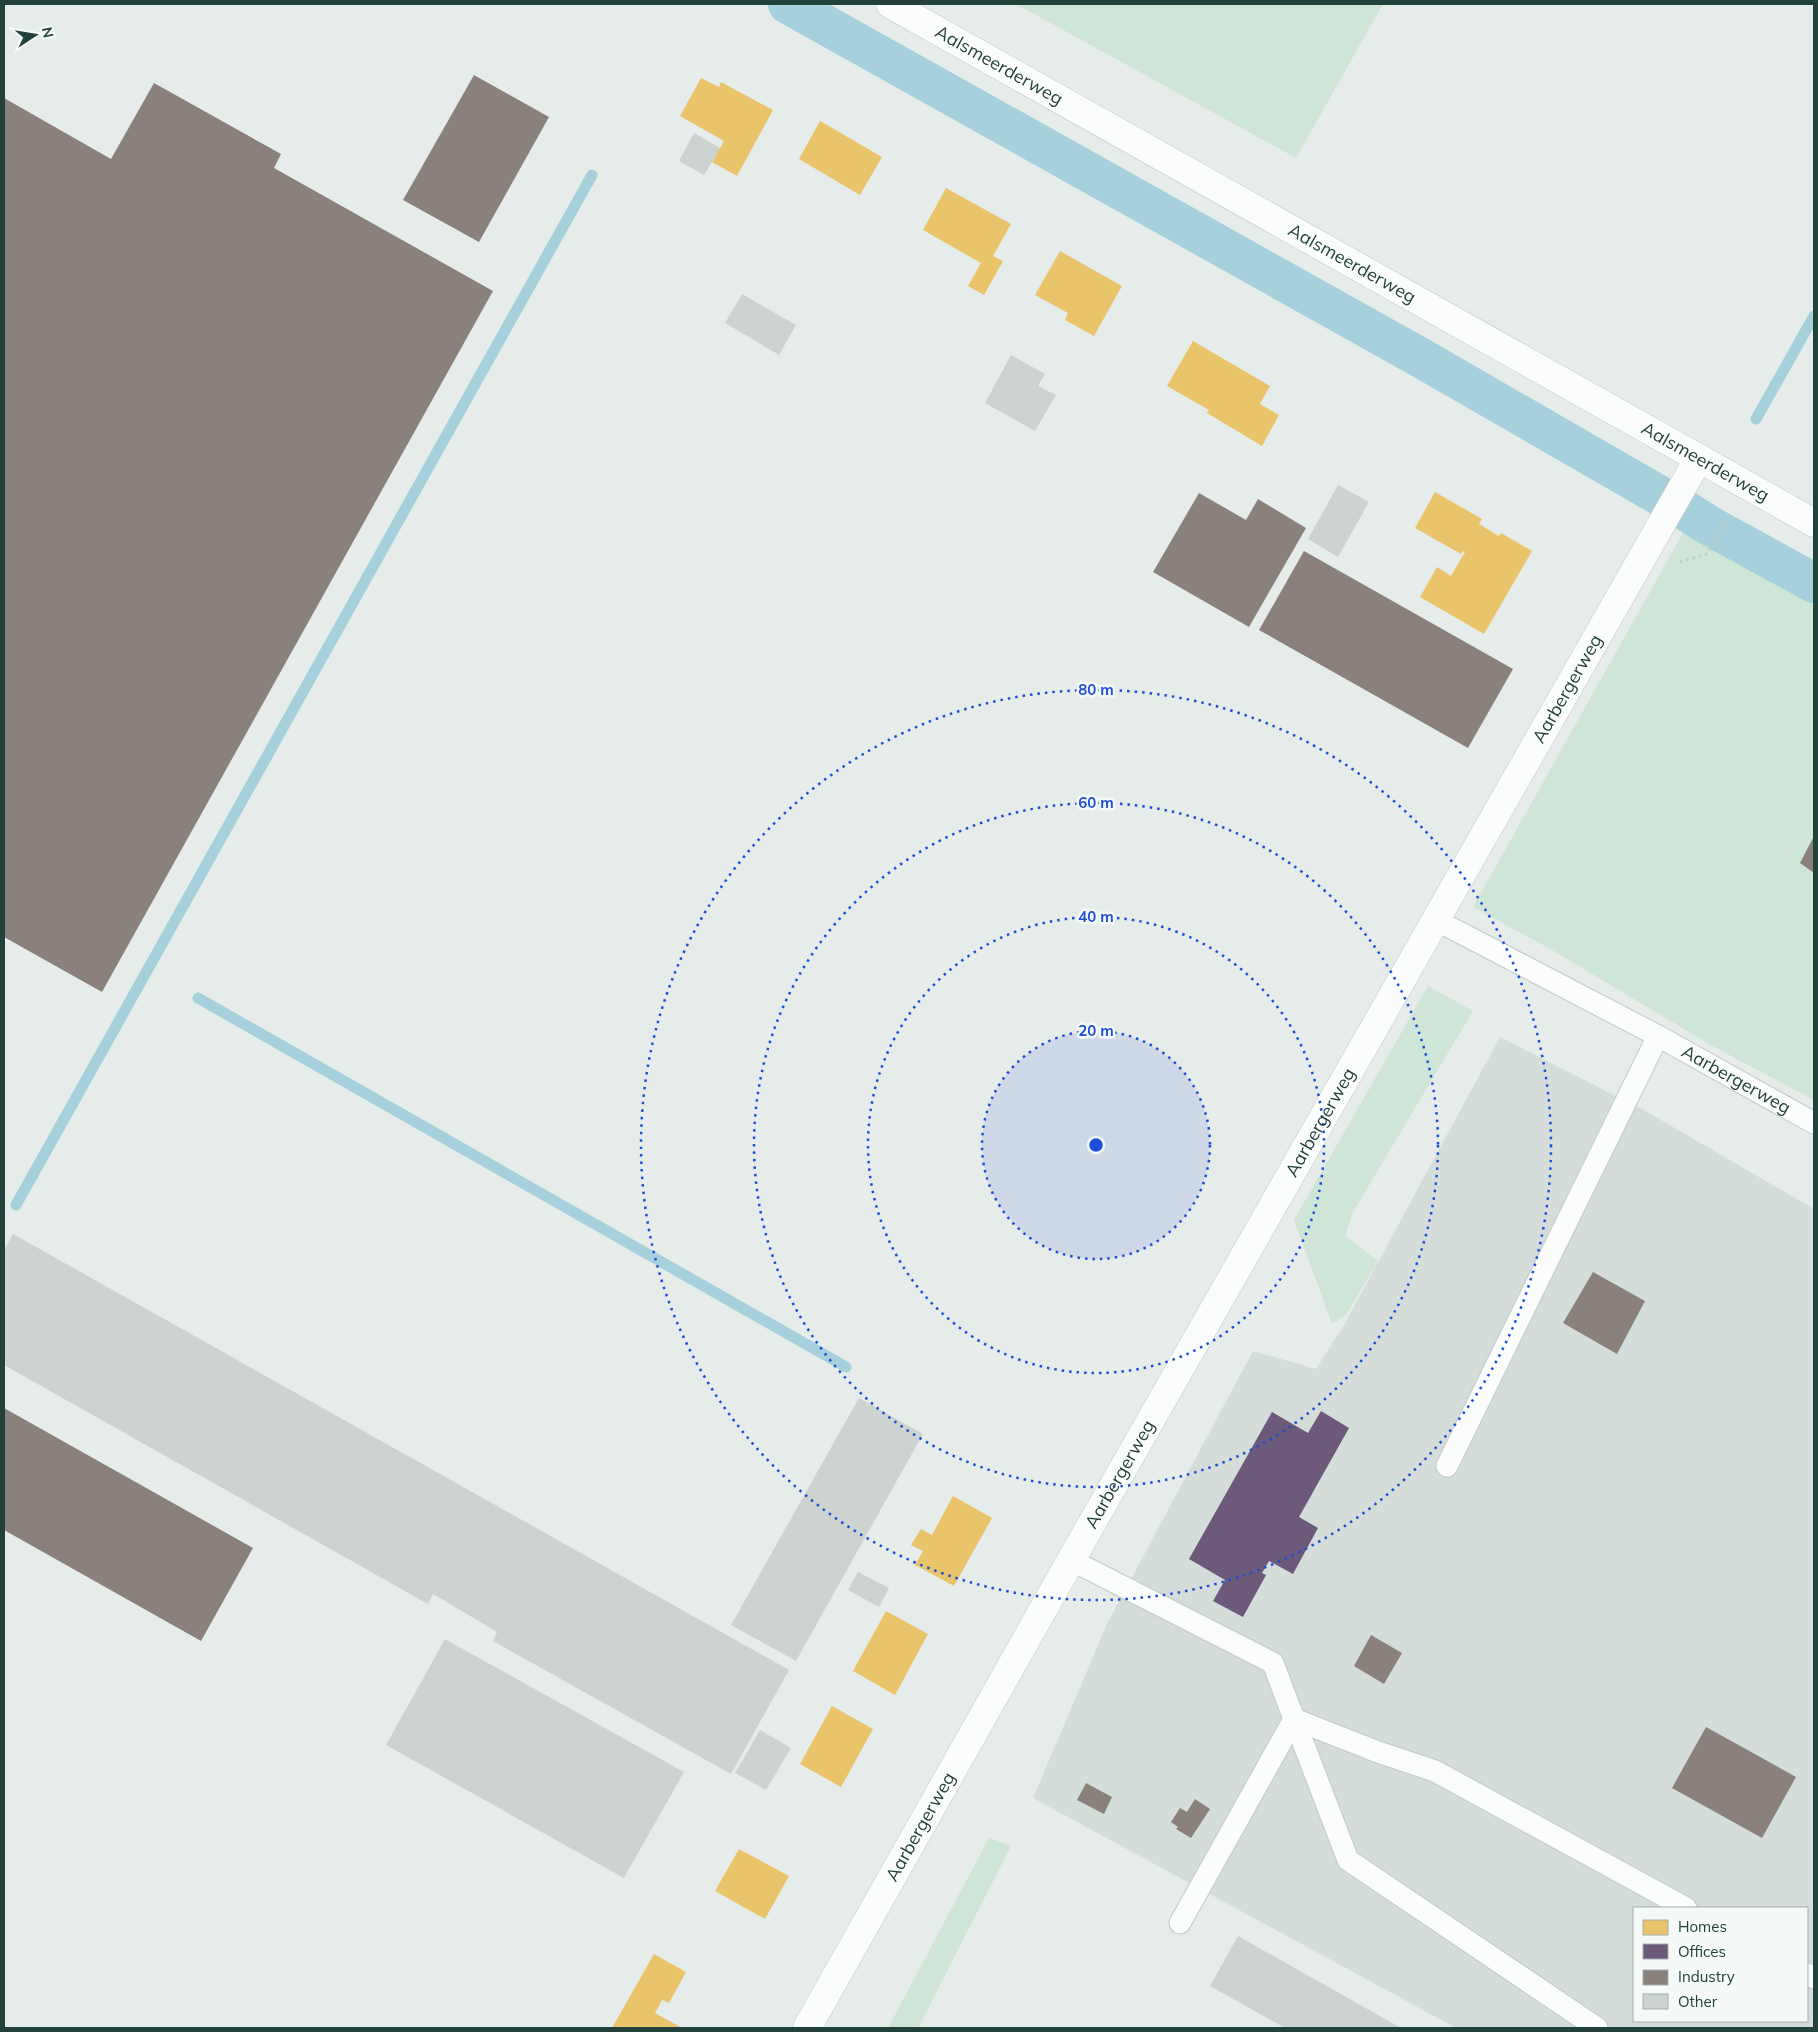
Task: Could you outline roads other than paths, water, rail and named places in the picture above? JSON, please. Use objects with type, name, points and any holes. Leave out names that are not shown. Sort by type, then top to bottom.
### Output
[{"type":"street","name":"Aalsmeerderweg","points":[[890,4],[1814,524]]},
{"type":"street","name":"Aarbergerweg","points":[[806,2028],[1070,1560],[1698,458]]},
{"type":"lane","name":"Aarbergerweg","points":[[1436,920],[1658,1036],[1814,1123]]},
{"type":"lane","points":[[1447,1466],[1658,1036]]},
{"type":"lane","points":[[1070,1560],[1273,1663],[1348,1860],[1597,2028]]},
{"type":"lane","points":[[1294,1719],[1378,1752],[1435,1771],[1684,1907]]},
{"type":"lane","points":[[1180,1923],[1294,1719]]},
{"type":"waterway","points":[[788,4],[1421,358],[1710,526],[1814,583]]},
{"type":"waterway","points":[[16,1205],[592,175]]},
{"type":"waterway","points":[[1756,419],[1814,316]]},
{"type":"waterway","points":[[198,998],[846,1367]]}]
